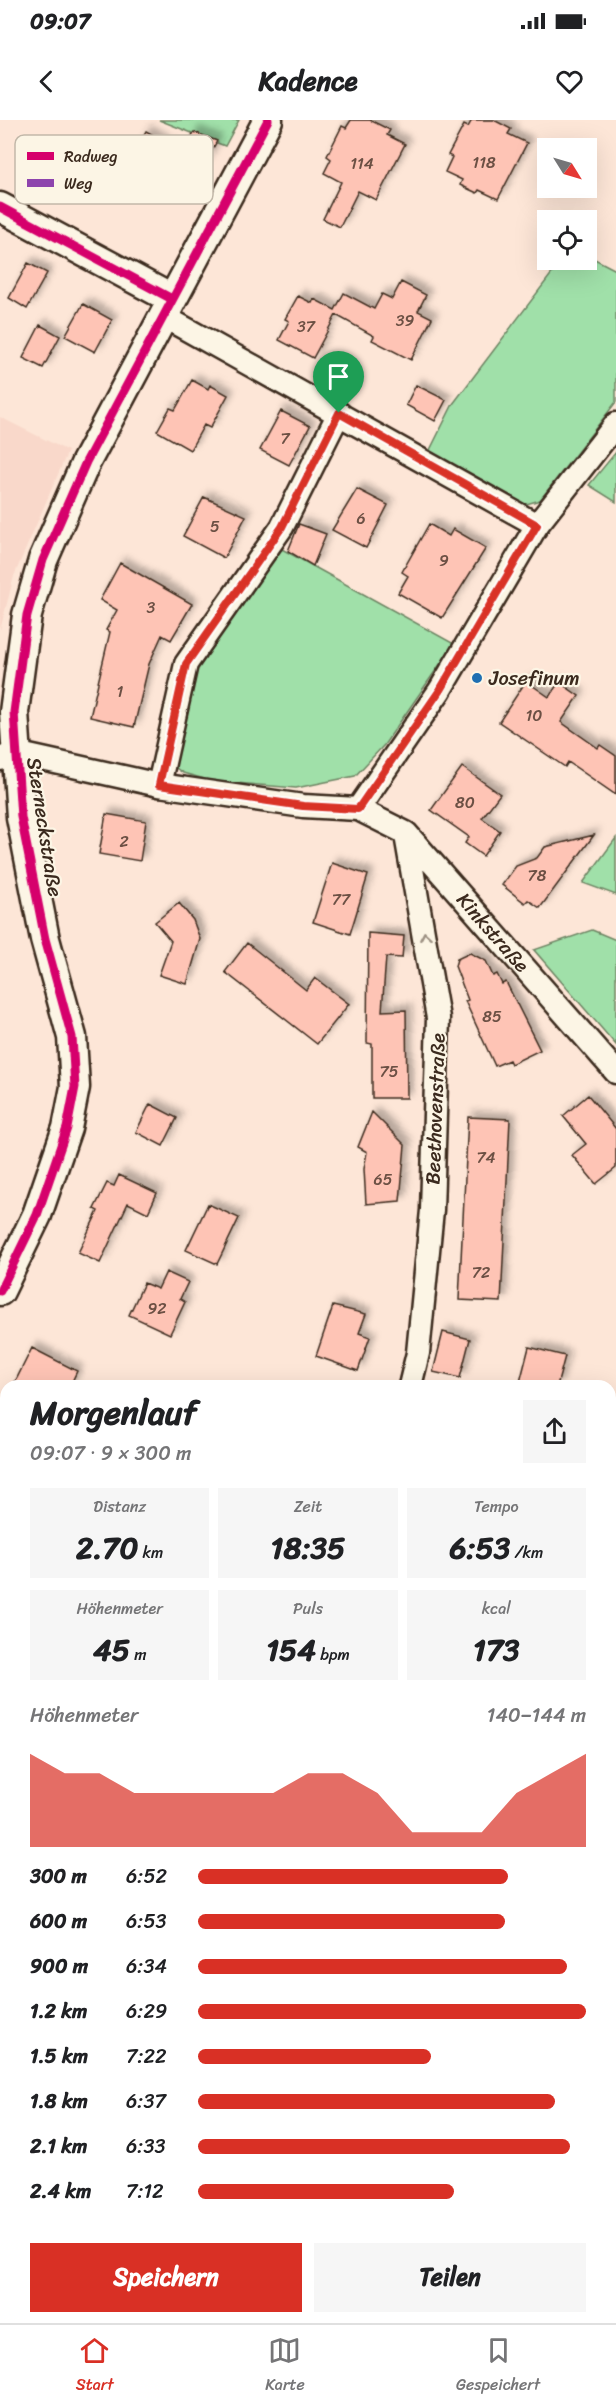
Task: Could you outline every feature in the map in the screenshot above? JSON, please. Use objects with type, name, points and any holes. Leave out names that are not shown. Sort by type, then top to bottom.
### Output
[{"type":"street","name":"Sterneckstraße","points":[[0,1291],[37,1215],[67,1128],[75,1087],[72,1037],[45,939],[8,756],[17,670],[27,615],[43,560],[86,462],[268,120]]},
{"type":"street","points":[[0,207],[339,413],[537,525]]},
{"type":"street","points":[[159,785],[186,664],[282,527],[339,413]]},
{"type":"street","points":[[8,756],[159,785],[303,806],[358,809],[440,690],[537,525],[616,424]]},
{"type":"street","name":"Kinkstraße","points":[[358,809],[406,833],[616,1072]]},
{"type":"street","name":"Beethovenstraße","points":[[406,833],[438,1018],[432,1210],[418,1353],[411,1380]]},
{"type":"shaded area","points":[[0,417],[68,451],[14,576],[0,630]]},
{"type":"green space","points":[[159,120],[239,120],[225,146],[213,141],[213,135],[197,135]]},
{"type":"green space","points":[[597,260],[616,270],[616,402],[540,500],[523,505],[429,452],[453,404],[554,270],[597,270]]},
{"type":"green space","points":[[616,452],[616,502],[589,485]]},
{"type":"green space","points":[[280,548],[454,644],[384,745],[355,776],[296,788],[212,781],[183,773],[176,768],[175,758],[196,672]]},
{"type":"green space","points":[[616,838],[616,895],[583,883]]},
{"type":"green space","points":[[592,930],[616,940],[616,1045],[534,950]]},
{"type":"building","points":[[351,120],[370,120],[390,130],[387,135],[405,144],[376,200],[358,191],[340,227],[323,219],[341,182],[324,173],[331,159],[327,156],[342,126],[346,128]]},
{"type":"building","points":[[472,120],[494,120],[511,129],[508,134],[527,143],[498,199],[479,190],[477,193],[460,185],[462,180],[445,172],[452,157],[448,155],[464,125],[468,127]]},
{"type":"building","points":[[28,263],[47,273],[27,309],[9,298]]},
{"type":"building","points":[[401,282],[426,295],[418,311],[432,318],[411,360],[372,340],[374,336],[336,315],[313,358],[279,340],[289,321],[285,319],[298,296],[312,303],[314,299],[335,310],[344,293],[374,309],[382,294],[392,299]]},
{"type":"building","points":[[83,304],[112,320],[95,352],[65,336]]},
{"type":"building","points":[[40,325],[60,336],[43,368],[23,358]]},
{"type":"building","points":[[192,380],[208,389],[210,385],[228,395],[210,428],[204,425],[190,450],[157,431],[170,408],[175,410]]},
{"type":"building","points":[[416,385],[446,400],[435,421],[406,405]]},
{"type":"building","points":[[281,411],[310,426],[289,465],[260,450]]},
{"type":"building","points":[[357,489],[388,505],[366,548],[332,530]]},
{"type":"building","points":[[204,497],[246,516],[224,558],[183,536]]},
{"type":"building","points":[[299,524],[326,534],[313,566],[288,551]]},
{"type":"building","points":[[429,524],[449,536],[453,529],[486,548],[442,618],[398,593],[408,576],[402,572]]},
{"type":"building","points":[[120,563],[192,604],[171,640],[162,635],[149,664],[134,727],[90,717],[110,632],[106,630],[117,610],[100,600]]},
{"type":"building","points":[[526,681],[549,697],[559,682],[579,696],[561,722],[598,748],[600,745],[616,756],[616,795],[568,762],[565,767],[499,722]]},
{"type":"building","points":[[462,767],[500,794],[482,818],[500,831],[483,856],[465,843],[469,837],[431,810]]},
{"type":"building","points":[[106,814],[146,821],[140,861],[99,854]]},
{"type":"building","points":[[594,835],[540,908],[528,900],[525,903],[502,885],[516,866],[537,858],[545,847]]},
{"type":"building","points":[[332,863],[368,875],[350,934],[313,922]]},
{"type":"building","points":[[179,903],[193,920],[200,939],[187,984],[159,975],[171,941],[155,922]]},
{"type":"building","points":[[368,933],[404,936],[402,958],[386,957],[382,1011],[406,1010],[407,1098],[372,1098],[372,1044],[367,1043]]},
{"type":"building","points":[[247,943],[306,990],[315,978],[349,1004],[317,1044],[225,972]]},
{"type":"building","points":[[470,953],[486,961],[493,976],[497,974],[502,984],[506,982],[540,1050],[511,1064],[509,1060],[495,1066],[465,1001],[468,1000],[455,966],[457,959]]},
{"type":"building","points":[[588,1095],[616,1129],[616,1168],[596,1184],[572,1155],[586,1144],[563,1116]]},
{"type":"building","points":[[150,1104],[177,1118],[163,1146],[136,1132]]},
{"type":"building","points":[[372,1112],[405,1145],[400,1201],[366,1204],[364,1169],[367,1152],[358,1147]]},
{"type":"building","points":[[468,1117],[510,1119],[501,1302],[459,1300]]},
{"type":"building","points":[[119,1175],[157,1193],[148,1213],[128,1203],[100,1263],[78,1253],[98,1211],[94,1209],[107,1183],[114,1186]]},
{"type":"building","points":[[208,1204],[239,1218],[217,1264],[186,1250]]},
{"type":"building","points":[[166,1272],[188,1282],[180,1299],[185,1302],[170,1334],[129,1315],[144,1283],[158,1289]]},
{"type":"building","points":[[333,1306],[366,1314],[359,1333],[370,1337],[358,1371],[316,1356]]},
{"type":"building","points":[[443,1332],[470,1339],[460,1378],[433,1372]]},
{"type":"building","points":[[529,1347],[565,1356],[559,1380],[521,1380]]},
{"type":"building","points":[[32,1348],[77,1371],[73,1380],[16,1380]]},
{"type":"cycle path","points":[[0,1291],[37,1215],[67,1128],[75,1087],[72,1037],[45,939],[21,817],[14,712],[27,615],[43,560],[86,462],[268,120]]},
{"type":"cycle path","points":[[0,207],[172,299]]},
{"type":"place","name":"Josefinum","points":[[477,678]]},
{"type":"route","points":[[339,413],[537,525],[440,690],[358,809],[303,806],[159,785],[186,664],[282,527],[339,413]]}]
